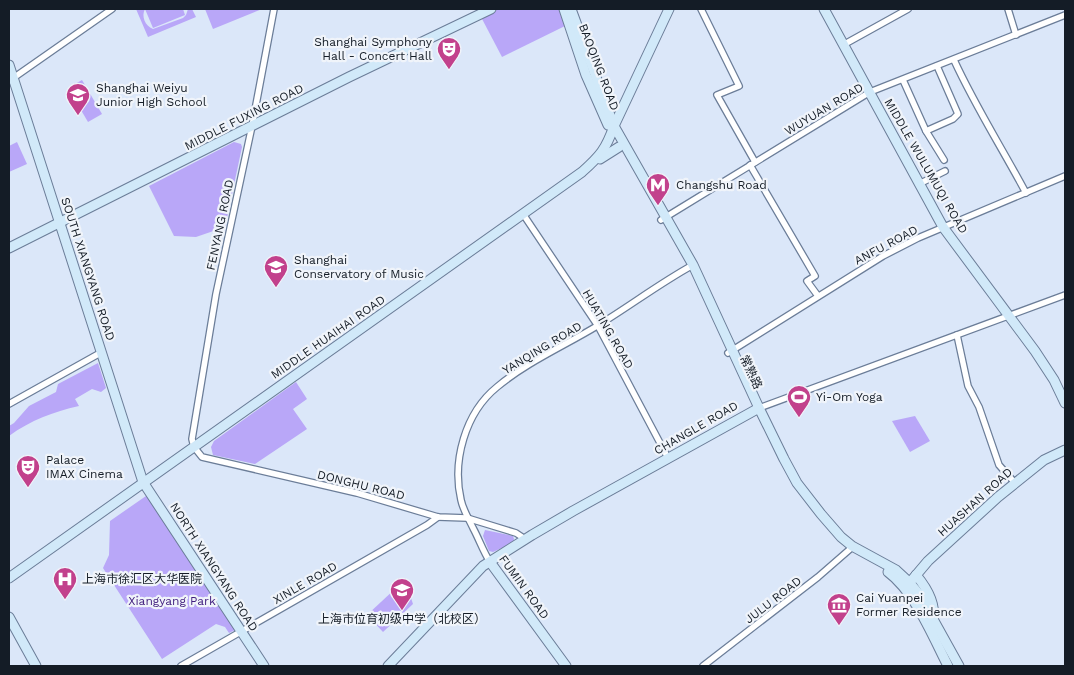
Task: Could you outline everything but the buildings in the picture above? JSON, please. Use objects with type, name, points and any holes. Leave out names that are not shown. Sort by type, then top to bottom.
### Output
[{"type":"main road","name":"MIDDLE FUXING ROAD","points":[[9,248],[491,9]]},
{"type":"main road","name":"BAOQING ROAD","points":[[564,9],[586,75],[613,130]]},
{"type":"main road","name":"BAOQING ROAD","points":[[571,9],[613,130]]},
{"type":"main road","name":"MIDDLE HUAIHAI ROAD","points":[[9,578],[591,165],[608,145],[613,130],[669,9]]},
{"type":"main road","name":"MIDDLE WULUMUQI ROAD","points":[[824,9],[943,227],[1010,315],[1054,380],[1065,403]]},
{"type":"main road","name":"SOUTH XIANGYANG ROAD","points":[[9,65],[11,80],[61,223],[143,482]]},
{"type":"main road","points":[[613,130],[619,147],[691,266],[756,409],[797,483],[850,548],[896,570],[910,582],[911,597],[948,666]]},
{"type":"main road","points":[[613,130],[663,219]]},
{"type":"main road","points":[[591,165],[619,147]]},
{"type":"main road","name":"CHANGLE ROAD","points":[[388,666],[483,566],[525,539],[756,409]]},
{"type":"main road","name":"常熟路","points":[[756,409],[781,464],[800,493],[821,520],[850,548]]},
{"type":"main road","name":"HUASHAN ROAD","points":[[910,582],[935,555],[1015,483],[1044,460],[1065,450]]},
{"type":"main road","name":"NORTH XIANGYANG ROAD","points":[[143,482],[264,666]]},
{"type":"main road","points":[[838,533],[841,532],[854,543],[897,567],[908,577],[959,666]]},
{"type":"main road","name":"FUMIN ROAD","points":[[490,562],[566,666]]},
{"type":"main road","points":[[9,617],[36,666]]},
{"type":"street","points":[[11,80],[112,9]]},
{"type":"street","name":"FENYANG ROAD","points":[[194,447],[192,439],[216,294],[252,126],[274,9]]},
{"type":"street","points":[[701,9],[739,86],[717,95],[815,276],[807,281],[818,296]]},
{"type":"street","points":[[843,45],[908,9]]},
{"type":"street","points":[[1008,9],[1016,35]]},
{"type":"street","name":"WUYUAN ROAD","points":[[663,219],[870,92],[1065,15]]},
{"type":"street","points":[[954,60],[970,94],[1026,193]]},
{"type":"street","points":[[926,131],[958,114],[937,66]]},
{"type":"street","points":[[902,80],[926,131],[944,160]]},
{"type":"street","points":[[919,184],[945,170]]},
{"type":"street","name":"ANFU ROAD","points":[[730,352],[883,256],[943,227],[1065,176]]},
{"type":"street","name":"HUATING ROAD","points":[[523,214],[598,326],[668,458]]},
{"type":"street","name":"YANQING ROAD","points":[[467,518],[461,502],[458,474],[462,444],[471,418],[496,388],[522,370],[598,326],[691,266]]},
{"type":"street","name":"CHANGLE ROAD","points":[[756,409],[849,373],[1065,295]]},
{"type":"street","points":[[957,335],[968,386],[979,407],[998,466],[1015,483]]},
{"type":"street","points":[[9,404],[102,352]]},
{"type":"street","name":"DONGHU ROAD","points":[[194,447],[202,457],[357,493],[438,517],[467,518],[516,533],[525,539]]},
{"type":"street","name":"XINLE ROAD","points":[[181,666],[438,517]]},
{"type":"street","name":"FUMIN ROAD","points":[[467,518],[490,562]]},
{"type":"street","name":"JULU ROAD","points":[[703,666],[818,577],[850,548]]},
{"type":"green space","points":[[136,9],[145,9],[144,21],[153,29],[183,18],[188,9],[192,9],[196,17],[148,37]]},
{"type":"green space","points":[[145,9],[183,9],[185,15],[153,28]]},
{"type":"green space","points":[[205,9],[262,9],[213,29]]},
{"type":"green space","points":[[499,9],[560,9],[565,26],[502,57],[481,17]]},
{"type":"green space","points":[[82,80],[102,114],[88,122],[68,88]]},
{"type":"green space","points":[[17,142],[27,164],[9,172],[9,146]]},
{"type":"green space","points":[[234,142],[241,144],[242,147],[225,227],[196,237],[174,236],[149,186]]},
{"type":"green space","points":[[98,363],[106,388],[101,392],[92,389],[75,399],[79,406],[42,417],[9,436],[9,426],[29,406],[56,392],[58,384]]},
{"type":"green space","points":[[296,382],[307,399],[293,409],[307,429],[255,464],[213,455],[211,447],[214,441]]},
{"type":"green space","points":[[915,416],[930,441],[910,452],[892,421]]},
{"type":"green space","name":"Xiangyang Park","points":[[146,496],[150,498],[235,630],[229,633],[225,627],[216,624],[162,659],[103,568],[109,555],[110,521]]},
{"type":"green space","points":[[485,530],[513,536],[513,543],[493,552],[489,551],[483,536]]},
{"type":"green space","points":[[396,588],[409,592],[413,604],[383,632],[367,615]]},
{"type":"place","name":"Shanghai Symphony Hall - Concert Hall","points":[[449,70]]},
{"type":"place","name":"Shanghai Weiyu Junior High School","points":[[78,116]]},
{"type":"place","name":"Changshu Road","points":[[658,206]]},
{"type":"place","name":"Shanghai Conservatory of Music","points":[[276,288]]},
{"type":"place","name":"Yi-Om Yoga","points":[[799,418]]},
{"type":"place","name":"Palace IMAX Cinema","points":[[28,488]]},
{"type":"place","name":"上海市徐汇区大华医院","points":[[65,600]]},
{"type":"place","name":"上海市位育初级中学（北校区）","points":[[402,611]]},
{"type":"place","name":"Cai Yuanpei Former Residence","points":[[839,626]]}]
